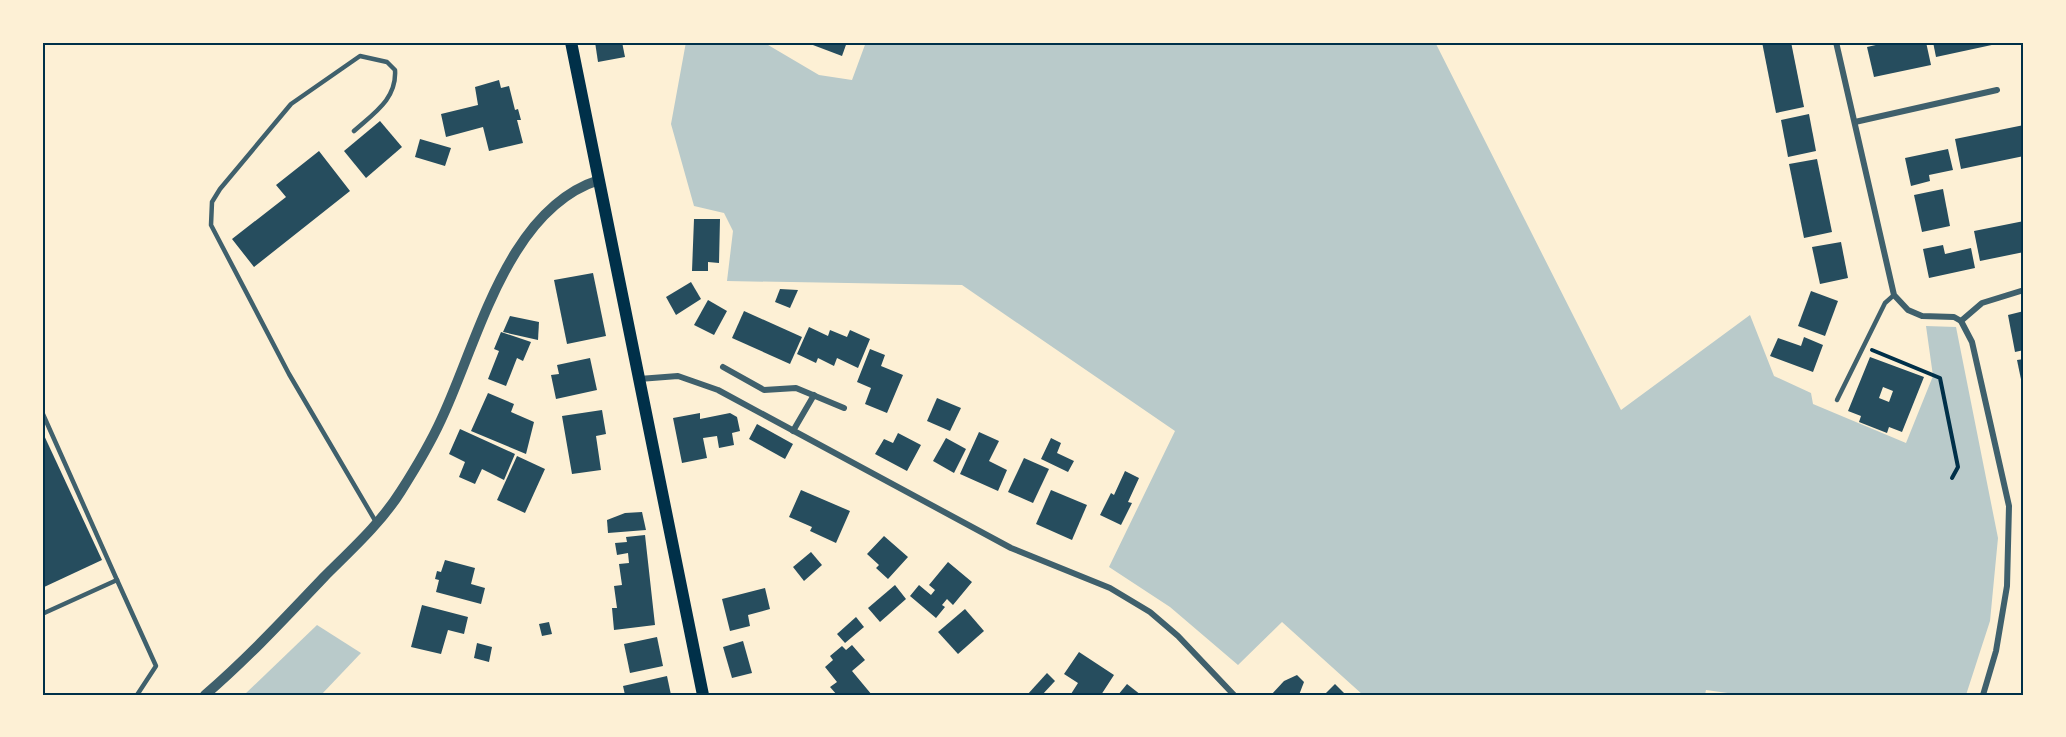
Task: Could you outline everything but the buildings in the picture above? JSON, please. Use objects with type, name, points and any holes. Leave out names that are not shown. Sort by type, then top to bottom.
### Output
[{"type":"main road","points":[[571,42],[703,695]]},
{"type":"street","points":[[1836,42],[1894,295],[1908,310],[1922,316],[1954,316],[1961,321],[1972,342],[2008,506],[2007,586],[1996,651],[1983,695]]},
{"type":"street","points":[[1855,122],[1997,90]]},
{"type":"street","points":[[205,695],[238,666],[376,522],[400,493],[441,421],[499,284],[522,242],[547,213],[567,195],[582,185],[599,180]]},
{"type":"street","points":[[1961,321],[1983,303],[2024,290]]},
{"type":"street","points":[[723,367],[764,390],[796,388],[844,408]]},
{"type":"street","points":[[639,379],[678,376],[718,390],[1011,548],[1110,588],[1150,612],[1178,636],[1234,695]]},
{"type":"street","points":[[793,431],[814,395]]},
{"type":"lane","points":[[354,131],[389,98],[396,82],[395,70],[387,62],[360,56],[291,104],[220,189],[212,202],[211,225],[289,374],[376,522]]},
{"type":"lane","points":[[1837,400],[1885,303],[1894,295]]},
{"type":"lane","points":[[42,412],[156,666],[137,695]]},
{"type":"lane","points":[[42,614],[117,580]]},
{"type":"path","points":[[1864,347],[1940,378],[1958,467],[1952,478]]},
{"type":"shaded area","points":[[686,42],[763,42],[819,75],[852,80],[866,42],[1435,42],[1621,410],[1750,315],[1774,376],[1811,393],[1813,404],[1906,443],[1933,376],[1926,326],[1956,327],[1998,538],[1990,621],[1966,695],[1742,695],[1706,690],[1705,695],[1363,695],[1282,622],[1238,665],[1170,607],[1109,567],[1175,431],[962,285],[727,281],[733,231],[724,213],[694,206],[671,124]]},
{"type":"shaded area","points":[[317,625],[361,653],[321,695],[244,695]]}]
